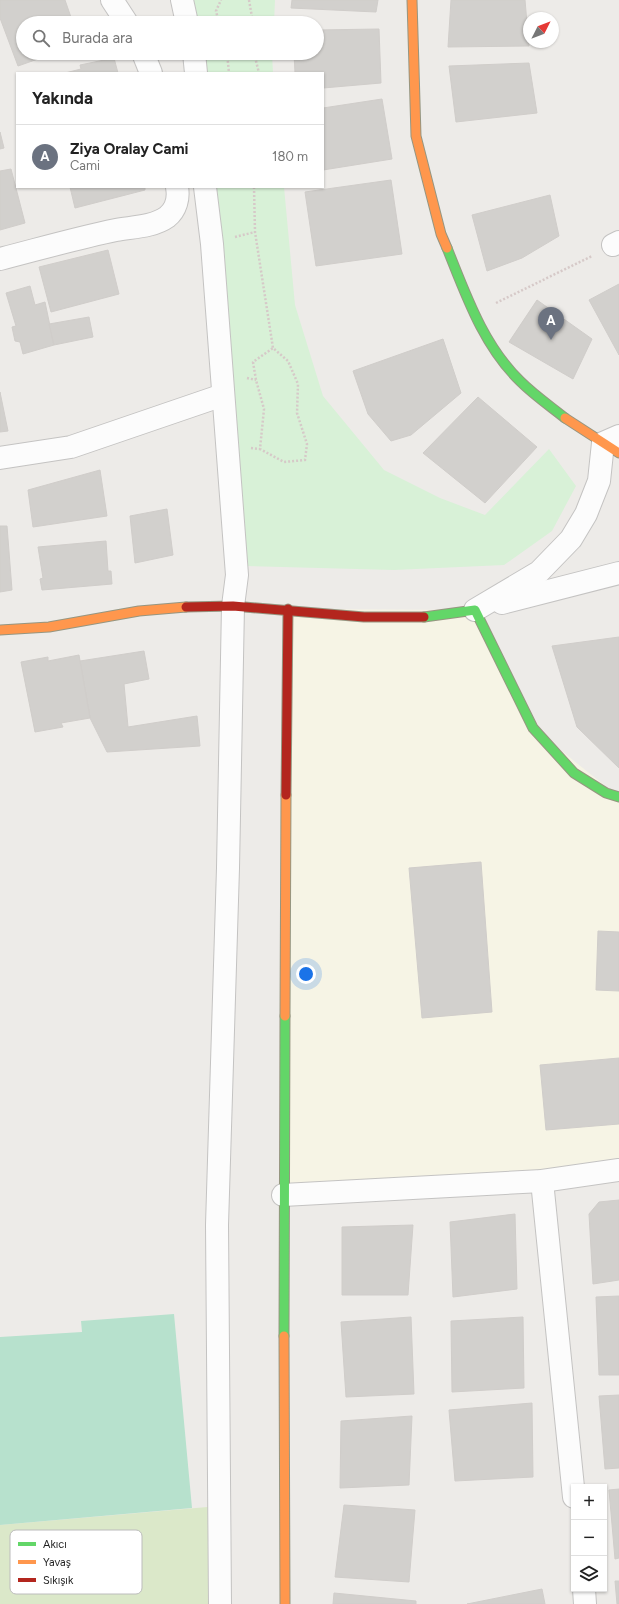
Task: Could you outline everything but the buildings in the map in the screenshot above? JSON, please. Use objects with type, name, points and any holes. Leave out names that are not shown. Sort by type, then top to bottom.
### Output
[{"type":"street","points":[[112,0],[122,16]]},
{"type":"street","points":[[182,0],[185,16]]},
{"type":"street","points":[[412,0],[416,136],[441,234],[474,314],[493,348],[520,381],[570,422],[614,444],[586,514],[571,539],[539,572],[475,610]]},
{"type":"street","points":[[146,60],[151,72]]},
{"type":"street","points":[[195,60],[196,72]]},
{"type":"street","points":[[0,259],[116,230],[160,221],[167,216],[177,202],[177,188]]},
{"type":"street","points":[[205,188],[212,244],[237,575],[233,606],[228,860],[217,1225],[220,1604]]},
{"type":"street","points":[[0,458],[71,447],[223,395]]},
{"type":"street","points":[[0,630],[49,627],[173,608],[233,606],[288,609],[364,617],[420,618],[475,610],[619,573]]},
{"type":"street","points":[[285,1604],[283,1195],[288,609]]},
{"type":"street","points":[[475,610],[533,728],[574,773],[606,793],[619,797]]},
{"type":"street","points":[[283,1195],[542,1181],[619,1170]]},
{"type":"street","points":[[542,1181],[573,1484]]},
{"type":"street","points":[[584,1592],[585,1604]]},
{"type":"path","points":[[217,16],[216,11],[221,0]]},
{"type":"path","points":[[249,0],[252,16]]},
{"type":"path","points":[[227,60],[228,72]]},
{"type":"path","points":[[256,60],[259,72]]},
{"type":"path","points":[[254,188],[255,232],[273,348],[288,361],[298,384],[297,413],[307,444],[305,460],[284,462],[260,449],[264,409],[256,380],[254,362],[273,348]]},
{"type":"path","points":[[474,314],[616,244]]},
{"type":"shaded area","points":[[288,609],[475,610],[533,728],[619,797],[619,1170],[283,1195]]},
{"type":"green space","points":[[190,0],[275,0],[274,16],[193,16]]},
{"type":"green space","points":[[199,60],[272,60],[273,72],[200,72]]},
{"type":"green space","points":[[210,188],[284,188],[295,305],[323,396],[384,470],[440,498],[485,515],[549,449],[576,486],[552,531],[504,565],[394,570],[245,566]]},
{"type":"green space","points":[[174,1314],[192,1508],[0,1525],[0,1337],[82,1332],[81,1321]]},
{"type":"green space","points":[[219,1506],[220,1604],[0,1604],[0,1525]]},
{"type":"traffic: fast","points":[[447,248],[477,319],[496,352],[507,367],[525,386],[565,418]]},
{"type":"traffic: fast","points":[[424,617],[475,610],[533,728],[574,773],[606,793],[619,797]]},
{"type":"traffic: fast","points":[[284,1336],[285,1016]]},
{"type":"traffic: slow","points":[[412,0],[416,136],[441,234],[447,248]]},
{"type":"traffic: slow","points":[[565,418],[619,453]]},
{"type":"traffic: slow","points":[[0,630],[49,627],[139,611],[186,607]]},
{"type":"traffic: slow","points":[[285,1016],[286,795]]},
{"type":"traffic: slow","points":[[284,1336],[285,1604]]},
{"type":"traffic: jam","points":[[186,607],[233,606],[364,617],[424,617]]},
{"type":"traffic: jam","points":[[286,795],[288,609]]},
{"type":"place","name":"Ziya Oralay Cami","points":[[551,340]]}]
